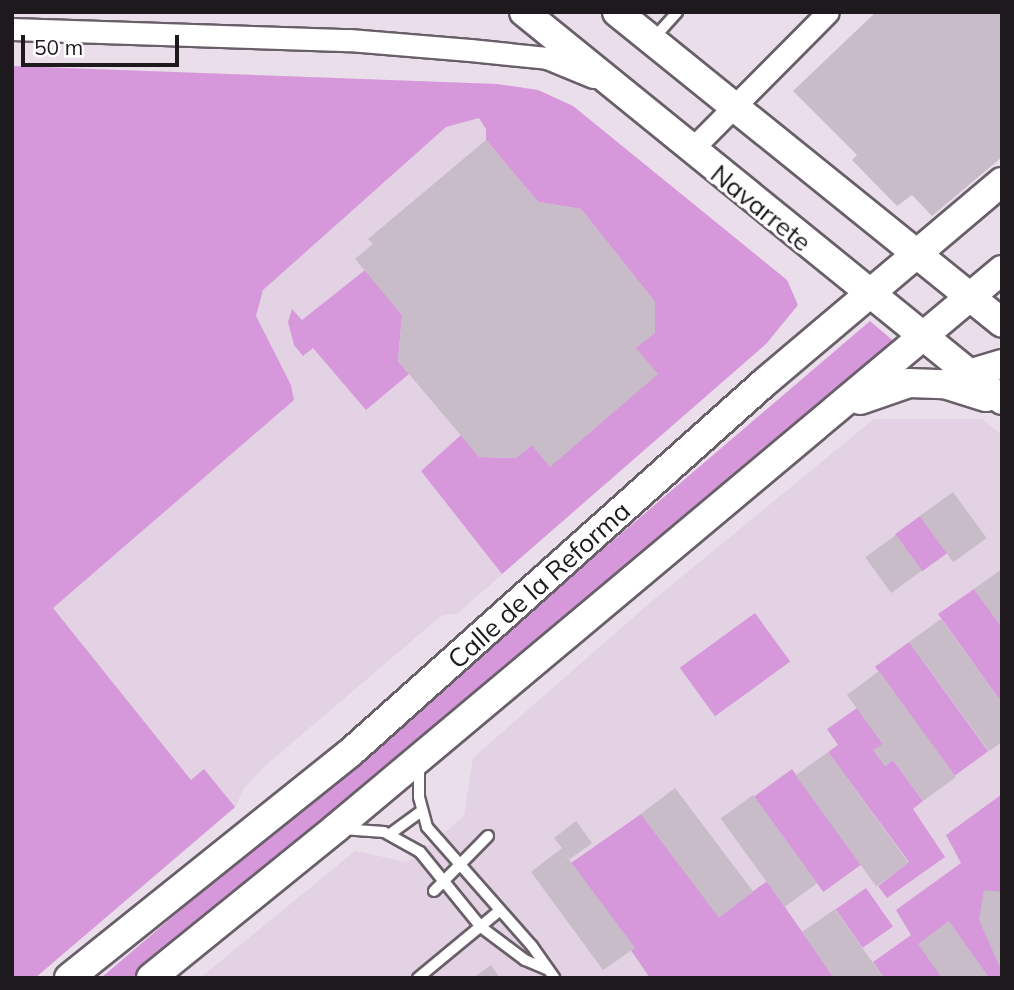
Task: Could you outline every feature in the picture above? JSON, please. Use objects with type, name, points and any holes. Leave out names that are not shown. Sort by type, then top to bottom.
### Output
[{"type":"main road","name":"Navarrete","points":[[524,12],[1002,403]]},
{"type":"main road","points":[[617,12],[915,256],[1002,323]]},
{"type":"main road","name":"Calle de la Reforma","points":[[69,978],[351,752],[867,295],[1002,182]]},
{"type":"main road","name":"Calle de la Reforma","points":[[151,978],[336,828],[835,411],[972,300],[1002,270]]},
{"type":"main road","points":[[969,374],[1002,364]]},
{"type":"main road","points":[[835,411],[909,383],[961,388],[1002,403]]},
{"type":"street","points":[[691,150],[828,12]]},
{"type":"street","points":[[12,29],[349,40],[470,50],[547,58],[611,84]]},
{"type":"lane","points":[[652,40],[677,12]]},
{"type":"lane","points":[[419,758],[422,811],[436,840],[551,974]]},
{"type":"lane","points":[[390,834],[422,811]]},
{"type":"lane","points":[[336,828],[390,834],[420,852],[438,887],[481,927],[525,960],[551,974]]},
{"type":"lane","points":[[438,887],[488,836]]},
{"type":"lane","points":[[418,978],[499,911]]},
{"type":"shaded area","points":[[12,66],[497,84],[538,90],[573,106],[787,280],[798,305],[766,344],[458,613],[441,616],[266,765],[244,788],[235,808],[35,978],[12,978]]},
{"type":"shaded area","points":[[12,66],[497,84],[538,90],[573,106],[787,280],[798,305],[766,344],[502,574],[421,471],[461,435],[479,457],[516,458],[532,445],[550,466],[636,348],[655,332],[655,302],[581,209],[538,202],[486,140],[486,129],[479,118],[446,127],[263,290],[256,316],[291,385],[294,400],[53,608],[191,780],[204,769],[235,807],[35,978],[12,978]]},
{"type":"shaded area","points":[[365,270],[402,315],[398,361],[409,374],[366,410],[313,348],[303,356],[294,345],[288,322],[292,309],[302,320]]},
{"type":"shaded area","points":[[870,321],[904,350],[133,978],[101,978]]},
{"type":"shaded area","points":[[874,419],[982,419],[1002,435],[1002,978],[200,978],[355,851],[407,862],[436,840],[464,816],[473,758],[652,601]]},
{"type":"shaded area","points":[[920,516],[947,553],[922,571],[895,534]]},
{"type":"shaded area","points":[[974,589],[1002,627],[1002,703],[938,614]]},
{"type":"shaded area","points":[[755,613],[790,662],[715,716],[680,668]]},
{"type":"shaded area","points":[[909,642],[988,751],[954,776],[875,667]]},
{"type":"shaded area","points":[[857,708],[883,744],[874,751],[885,766],[893,760],[923,801],[913,809],[945,857],[887,898],[878,886],[909,862],[828,752],[838,745],[827,729]]},
{"type":"shaded area","points":[[792,769],[861,864],[823,892],[754,797]]},
{"type":"shaded area","points":[[1002,794],[1002,978],[989,978],[949,922],[942,978],[884,978],[873,962],[911,935],[896,910],[961,863],[946,835]]},
{"type":"shaded area","points":[[641,814],[719,916],[767,881],[834,978],[650,978],[571,863]]},
{"type":"shaded area","points":[[866,888],[893,927],[863,948],[836,909]]},
{"type":"building","points":[[876,12],[1002,12],[1002,157],[932,216],[912,195],[897,206],[852,160],[857,155],[793,91]]},
{"type":"building","points":[[486,140],[538,202],[581,209],[655,302],[655,333],[636,348],[658,374],[550,467],[532,445],[516,458],[479,457],[398,361],[402,315],[355,259],[373,244],[368,239]]},
{"type":"building","points":[[953,492],[987,538],[953,562],[920,516]]},
{"type":"building","points":[[896,535],[922,571],[891,593],[865,557]]},
{"type":"building","points":[[1002,569],[1002,627],[974,589]]},
{"type":"building","points":[[941,619],[1002,703],[1002,742],[989,751],[909,642]]},
{"type":"building","points":[[879,671],[956,777],[923,801],[893,760],[885,766],[873,750],[883,744],[847,695]]},
{"type":"building","points":[[828,752],[909,863],[876,886],[796,776]]},
{"type":"building","points":[[675,788],[753,892],[719,918],[641,814]]},
{"type":"building","points":[[753,795],[817,883],[785,907],[721,819]]},
{"type":"building","points":[[576,821],[592,843],[570,859],[565,854],[635,948],[603,970],[531,872],[562,848],[554,838]]},
{"type":"building","points":[[984,890],[1002,892],[1002,972],[979,920]]},
{"type":"building","points":[[835,909],[884,978],[834,978],[802,932]]},
{"type":"building","points":[[949,921],[989,978],[942,978],[918,944]]},
{"type":"building","points":[[491,965],[500,978],[473,978]]}]
